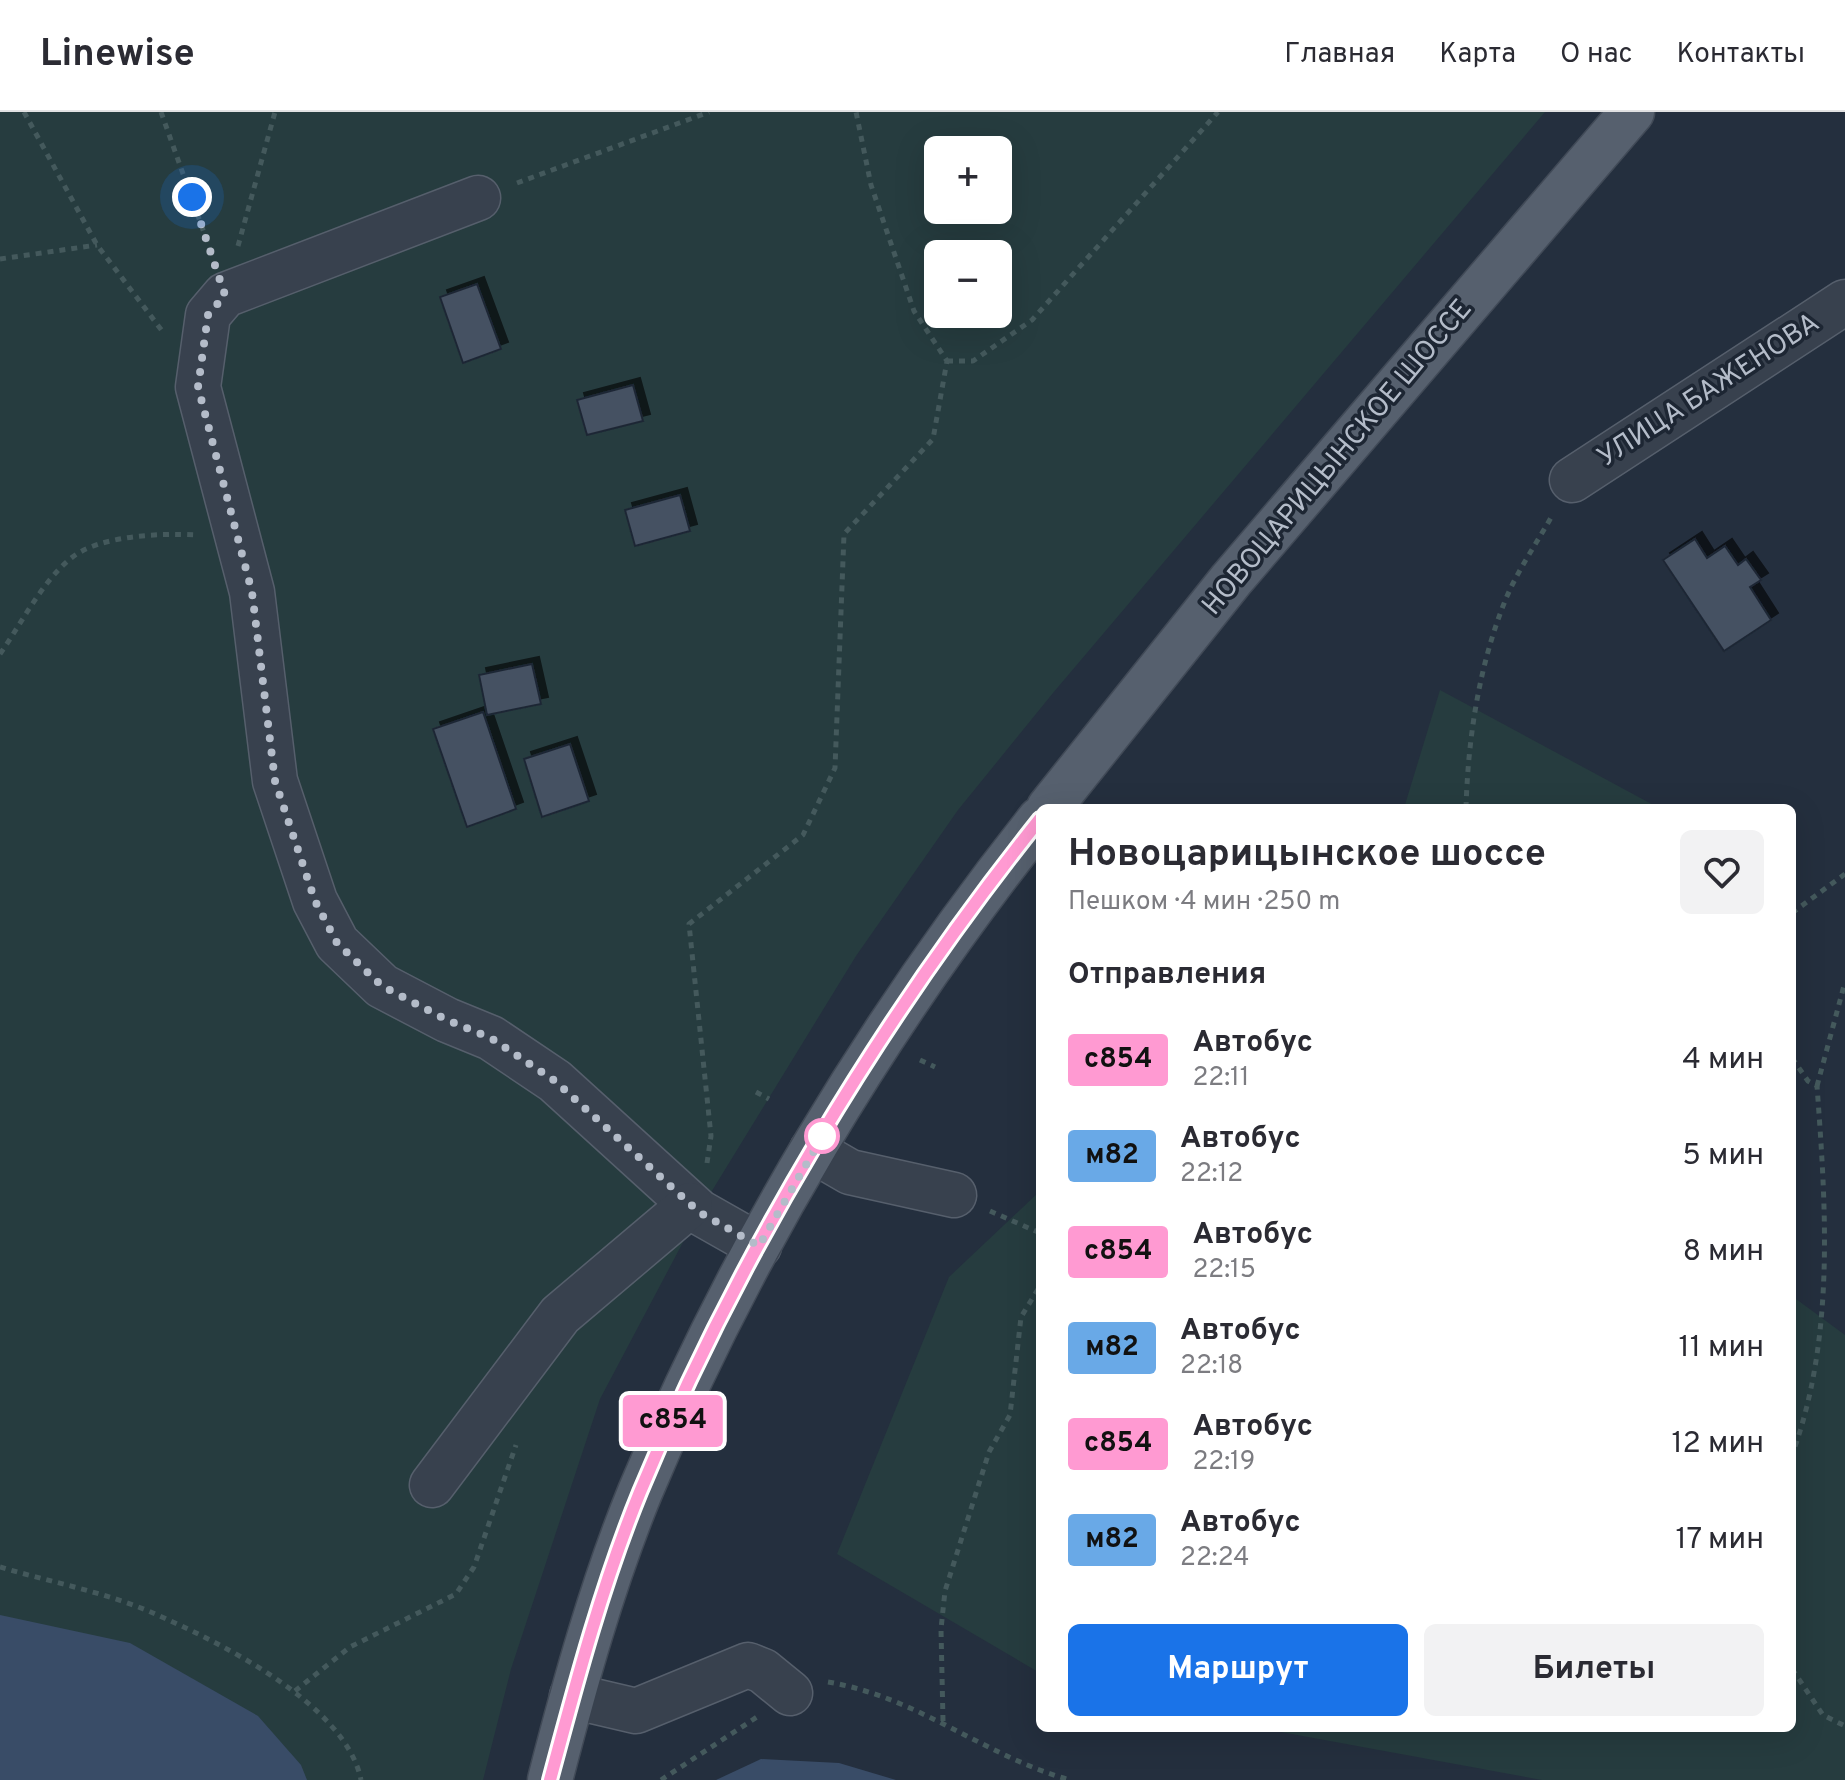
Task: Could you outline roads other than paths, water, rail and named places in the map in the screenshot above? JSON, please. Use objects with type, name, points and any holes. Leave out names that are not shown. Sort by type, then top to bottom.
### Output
[{"type":"main road","name":"НОВОЦАРИЦЫНСКОЕ ШОССЕ","points":[[1052,804],[1231,580],[1632,112]]},
{"type":"main road","points":[[550,1780],[572,1696],[640,1493],[715,1329],[812,1150],[898,1017],[1036,824]]},
{"type":"street","points":[[478,198],[225,295],[208,315],[198,387],[252,592],[275,781],[315,901],[337,943],[382,986],[447,1020],[491,1038],[555,1081],[695,1208],[759,1246]]},
{"type":"street","name":"УЛИЦА БАЖЕНОВА","points":[[1572,480],[1845,302]]},
{"type":"street","points":[[812,1150],[850,1172],[954,1195]]},
{"type":"street","points":[[432,1485],[560,1315],[695,1208]]},
{"type":"street","points":[[572,1696],[636,1711],[748,1665],[763,1671],[790,1693]]},
{"type":"water","points":[[0,1615],[130,1643],[258,1716],[301,1765],[307,1780],[0,1780]]},
{"type":"water","points":[[761,1759],[839,1763],[896,1780],[716,1780]]}]
